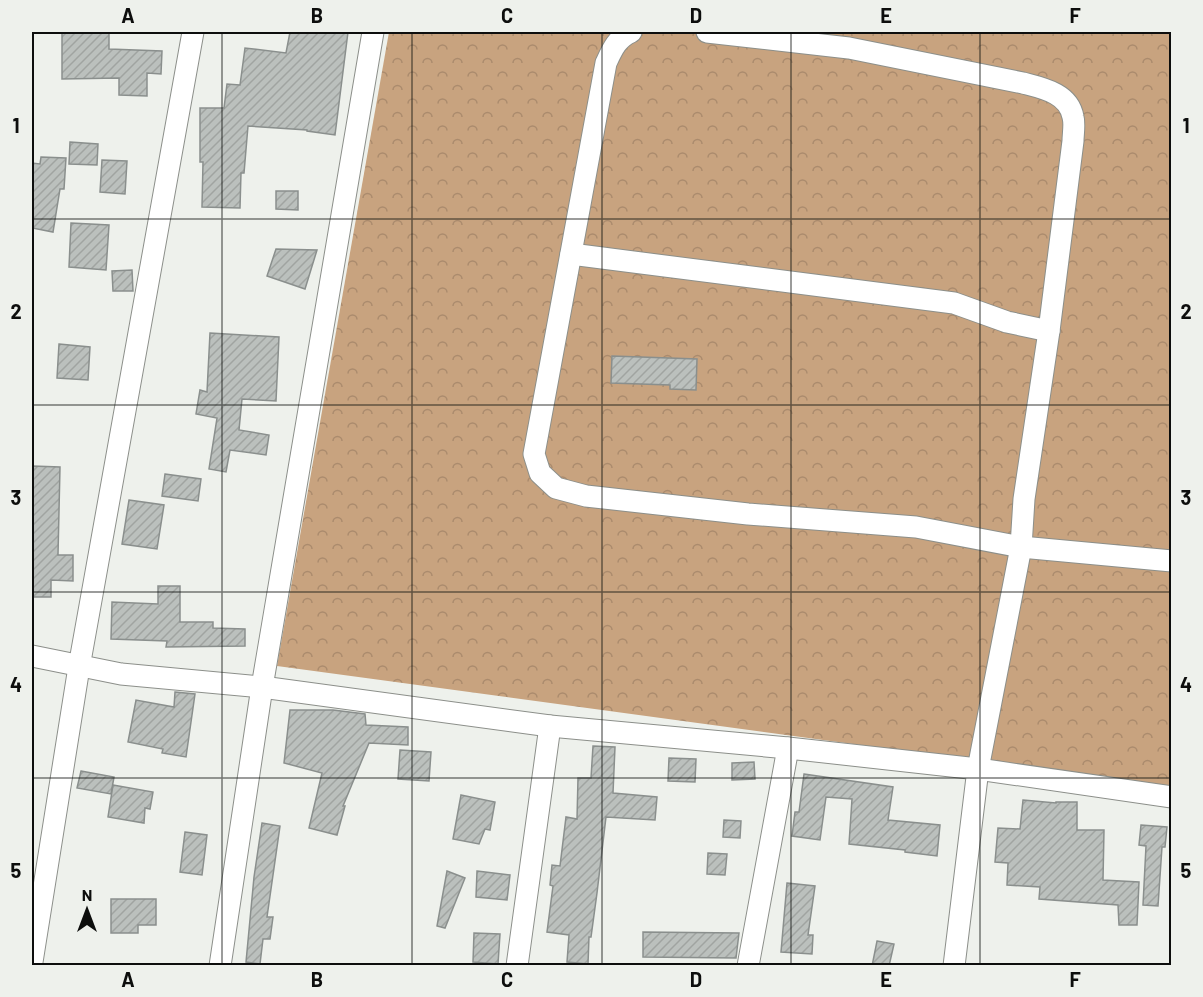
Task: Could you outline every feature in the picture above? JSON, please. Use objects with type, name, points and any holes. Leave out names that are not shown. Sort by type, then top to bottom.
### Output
[{"type":"street","points":[[32,962],[79,667],[193,32]]},
{"type":"street","points":[[220,966],[262,687],[373,32]]},
{"type":"street","points":[[630,32],[624,34],[614,45],[606,63],[534,454],[540,472],[556,488],[586,496],[736,513],[916,527],[1021,547],[1172,561]]},
{"type":"street","points":[[707,32],[849,48],[1023,83],[1044,88],[1059,96],[1070,107],[1073,117],[1049,331],[1024,499],[1021,547],[978,769],[954,966]]},
{"type":"street","points":[[571,254],[954,303],[1007,322],[1049,331]]},
{"type":"street","points":[[32,656],[121,675],[262,687],[550,726],[788,748],[978,769],[1172,797]]},
{"type":"street","points":[[518,966],[550,726]]},
{"type":"street","points":[[748,966],[788,748]]},
{"type":"green space","points":[[389,32],[1171,32],[1171,787],[277,666]]},
{"type":"building","points":[[62,32],[109,32],[109,49],[162,51],[161,74],[147,73],[147,96],[119,95],[119,78],[62,79]]},
{"type":"building","points":[[290,32],[348,32],[335,135],[307,130],[248,126],[244,173],[241,173],[240,208],[202,207],[203,162],[200,162],[200,108],[224,108],[227,84],[240,85],[245,48],[286,53]]},
{"type":"building","points":[[70,142],[98,144],[97,165],[69,164]]},
{"type":"building","points":[[41,157],[66,158],[64,189],[60,189],[53,232],[32,228],[32,163],[40,164]]},
{"type":"building","points":[[102,160],[127,161],[125,194],[100,192]]},
{"type":"building","points":[[276,191],[298,191],[298,210],[276,209]]},
{"type":"building","points":[[71,223],[109,225],[106,270],[69,267]]},
{"type":"building","points":[[276,249],[317,250],[305,289],[267,276]]},
{"type":"building","points":[[132,270],[133,291],[113,291],[112,271]]},
{"type":"building","points":[[210,333],[279,337],[276,401],[242,399],[239,430],[269,435],[266,455],[230,450],[226,472],[209,469],[217,418],[196,414],[200,390],[207,392]]},
{"type":"building","points":[[59,344],[90,347],[88,380],[57,378]]},
{"type":"building","points":[[612,356],[697,359],[696,390],[670,389],[670,385],[611,383]]},
{"type":"building","points":[[32,466],[60,467],[58,555],[73,555],[73,581],[51,580],[51,597],[32,597]]},
{"type":"building","points":[[165,474],[201,479],[198,501],[162,496]]},
{"type":"building","points":[[129,500],[164,505],[157,549],[122,544]]},
{"type":"building","points":[[158,586],[180,586],[180,622],[213,622],[213,628],[245,629],[245,646],[166,647],[167,641],[111,639],[112,602],[158,604]]},
{"type":"building","points":[[175,692],[195,694],[186,757],[162,753],[163,749],[128,742],[136,700],[174,707]]},
{"type":"building","points":[[290,710],[333,710],[365,714],[366,725],[408,727],[408,745],[369,743],[343,806],[345,806],[337,835],[309,828],[322,773],[284,763]]},
{"type":"building","points":[[593,746],[615,747],[613,793],[657,797],[655,820],[606,817],[591,937],[589,937],[588,964],[567,962],[569,935],[547,932],[553,886],[550,885],[552,865],[560,866],[566,817],[577,819],[578,778],[591,778]]},
{"type":"building","points":[[400,750],[431,752],[429,781],[398,779]]},
{"type":"building","points":[[669,758],[696,759],[695,782],[668,781]]},
{"type":"building","points":[[754,762],[755,779],[732,780],[732,763]]},
{"type":"building","points":[[81,771],[114,777],[111,794],[77,788]]},
{"type":"building","points":[[804,774],[893,787],[888,820],[940,825],[937,856],[849,844],[852,799],[826,797],[820,840],[792,836],[795,812],[799,812]]},
{"type":"building","points":[[113,785],[153,792],[150,809],[145,808],[144,823],[108,817]]},
{"type":"building","points":[[461,795],[495,802],[490,830],[485,829],[479,844],[453,839]]},
{"type":"building","points":[[1023,800],[1077,802],[1077,830],[1104,830],[1103,880],[1139,882],[1137,925],[1119,925],[1118,905],[1039,899],[1040,887],[1007,885],[1008,863],[995,862],[998,828],[1020,829]]},
{"type":"building","points":[[724,820],[741,821],[740,838],[723,837]]},
{"type":"building","points":[[262,823],[280,826],[267,917],[273,917],[270,939],[263,939],[260,964],[246,962]]},
{"type":"building","points":[[1141,825],[1167,827],[1165,847],[1162,847],[1158,906],[1143,905],[1146,846],[1139,845]]},
{"type":"building","points":[[185,832],[207,835],[202,875],[180,872]]},
{"type":"building","points":[[708,853],[727,854],[725,875],[707,874]]},
{"type":"building","points":[[447,871],[465,878],[445,928],[437,926]]},
{"type":"building","points":[[477,871],[510,875],[507,900],[476,897]]},
{"type":"building","points":[[787,883],[815,886],[808,935],[813,935],[812,954],[781,952]]},
{"type":"building","points":[[111,899],[156,899],[156,925],[138,925],[138,933],[111,933]]},
{"type":"building","points":[[643,932],[739,933],[736,958],[643,957]]},
{"type":"building","points":[[474,933],[500,934],[498,964],[473,962]]},
{"type":"building","points":[[877,941],[894,944],[889,966],[872,966]]}]
